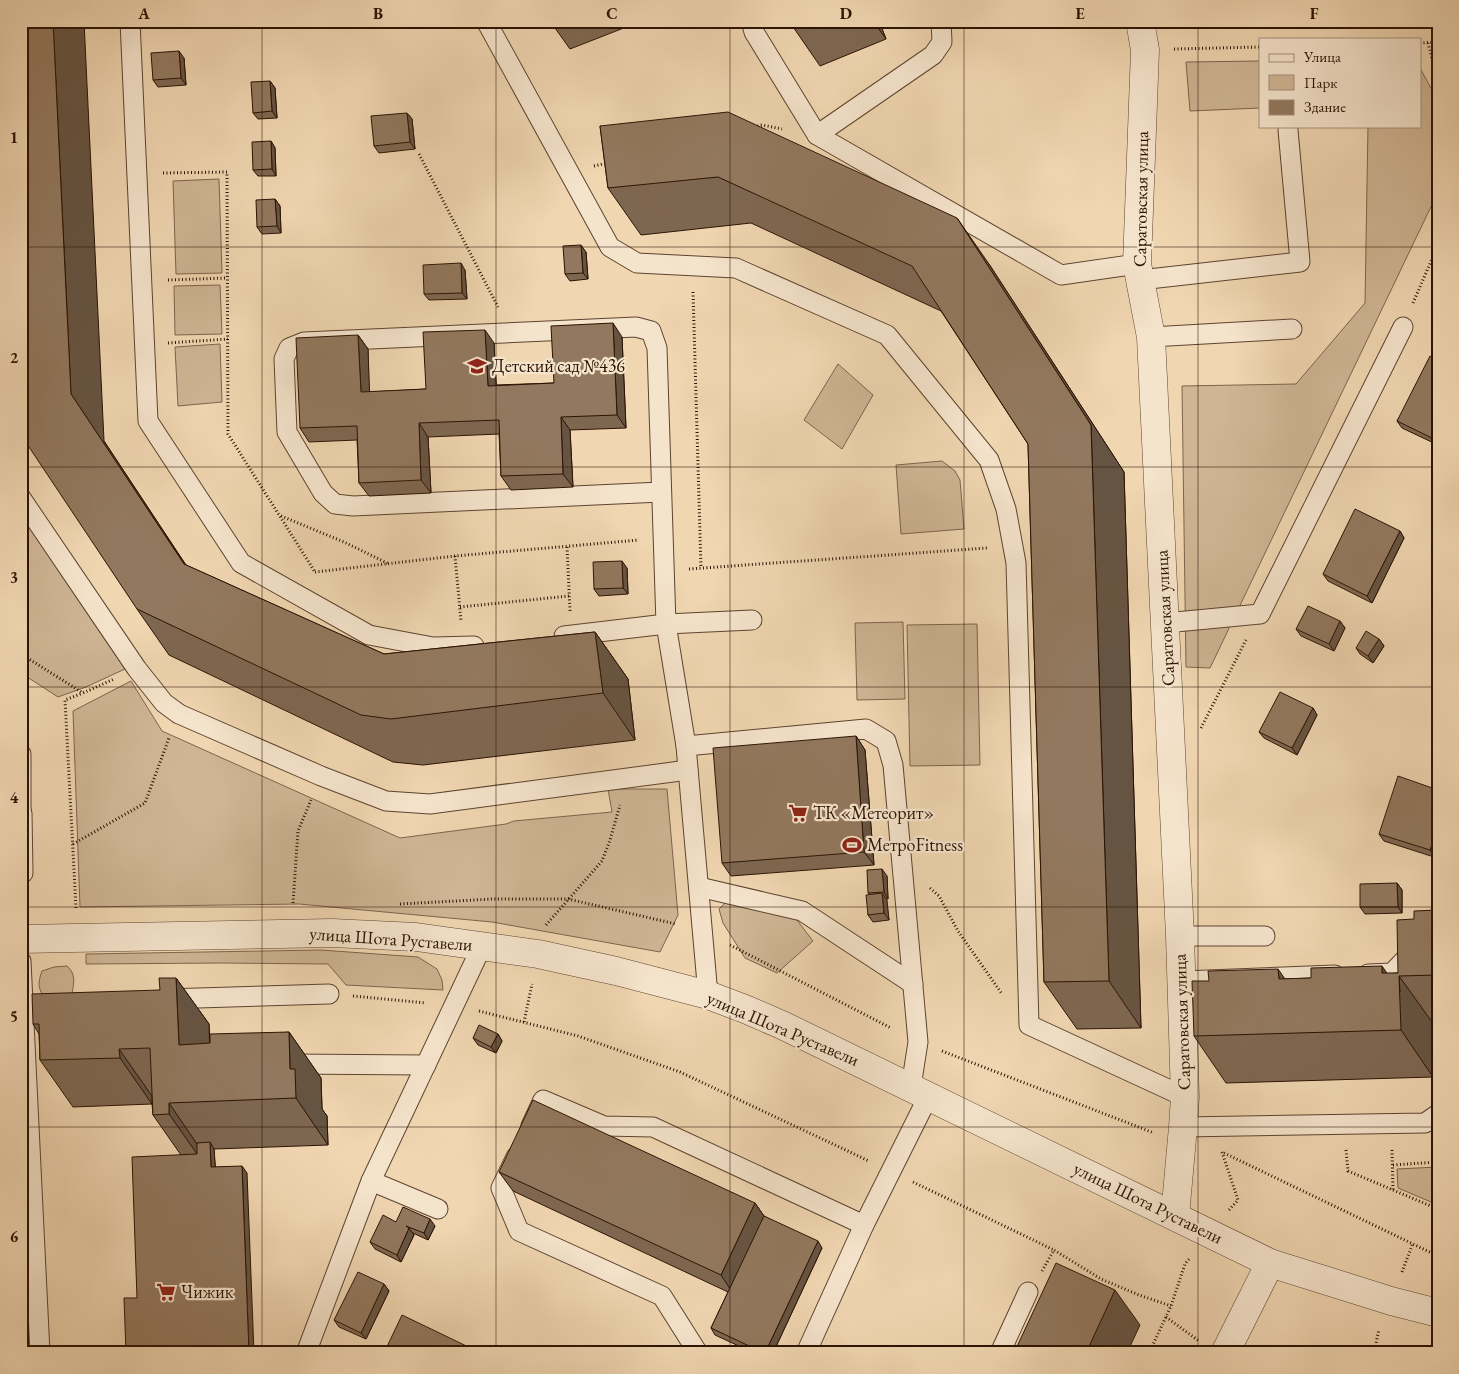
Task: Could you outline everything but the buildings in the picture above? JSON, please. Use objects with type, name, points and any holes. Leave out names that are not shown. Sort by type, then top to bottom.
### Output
[{"type":"street","name":"Саратовская улица","points":[[1140,21],[1145,50],[1139,272],[1151,337],[1182,981],[1185,1097],[1184,1127],[1175,1216]]},
{"type":"street","name":"улица Шота Руставели","points":[[21,938],[332,933],[416,938],[538,954],[616,971],[708,995],[745,1008],[782,1025],[1270,1263],[1438,1314]]},
{"type":"street","points":[[1213,1348],[1270,1263]]},
{"type":"lane","points":[[130,21],[148,421],[241,563],[368,635],[433,647],[464,647],[493,644]]},
{"type":"lane","points":[[486,21],[610,247],[637,263],[736,268],[887,334],[989,460],[1006,509],[1016,563],[1029,1025],[1185,1097]]},
{"type":"lane","points":[[751,21],[754,32],[817,136],[1061,275],[1300,262],[1288,130]]},
{"type":"lane","points":[[817,136],[933,55],[942,42],[941,21]]},
{"type":"lane","points":[[661,492],[353,506],[335,504],[323,493],[287,432],[284,359],[289,348],[304,342],[636,326],[651,331],[657,348],[666,624],[686,746],[708,995]]},
{"type":"lane","points":[[1165,623],[1260,614],[1403,327]]},
{"type":"lane","points":[[1151,337],[1292,329]]},
{"type":"lane","points":[[21,498],[137,669],[164,703],[179,714],[322,776],[386,801],[430,804],[688,770]]},
{"type":"lane","points":[[551,637],[666,624],[752,620]]},
{"type":"lane","points":[[686,746],[866,729],[886,741],[893,765],[918,1042],[920,1091],[890,1172],[806,1353]]},
{"type":"lane","points":[[21,754],[24,873],[21,873]]},
{"type":"lane","points":[[699,887],[802,911],[913,984]]},
{"type":"lane","points":[[1182,981],[1392,973],[1438,925]]},
{"type":"lane","points":[[1180,936],[1265,936]]},
{"type":"lane","points":[[306,1353],[371,1181],[482,946]]},
{"type":"lane","points":[[21,961],[26,1160],[40,1353]]},
{"type":"lane","points":[[152,1000],[329,994]]},
{"type":"lane","points":[[23,1004],[43,1003]]},
{"type":"lane","points":[[266,1064],[426,1065]]},
{"type":"lane","points":[[698,1353],[662,1296],[520,1231],[502,1188],[543,1100],[604,1126],[653,1127],[864,1225]]},
{"type":"lane","points":[[1184,1127],[1426,1123],[1438,1114]]},
{"type":"lane","points":[[371,1181],[438,1209]]},
{"type":"lane","points":[[1000,1353],[1028,1292]]},
{"type":"path","points":[[1422,43],[1438,42]]},
{"type":"path","points":[[1428,43],[1438,82]]},
{"type":"path","points":[[1145,50],[1259,47]]},
{"type":"path","points":[[752,128],[762,125],[817,136]]},
{"type":"path","points":[[419,154],[511,332]]},
{"type":"path","points":[[569,171],[608,162]]},
{"type":"path","points":[[137,174],[227,172],[228,434],[315,572]]},
{"type":"path","points":[[1403,327],[1438,245]]},
{"type":"path","points":[[692,266],[701,568]]},
{"type":"path","points":[[142,281],[227,278]]},
{"type":"path","points":[[146,345],[228,339]]},
{"type":"path","points":[[280,515],[390,564]]},
{"type":"path","points":[[315,572],[455,556],[662,538]]},
{"type":"path","points":[[663,571],[1013,546]]},
{"type":"path","points":[[567,547],[571,635]]},
{"type":"path","points":[[455,556],[464,647]]},
{"type":"path","points":[[299,597],[315,572]]},
{"type":"path","points":[[460,607],[569,596]]},
{"type":"path","points":[[1198,733],[1260,614]]},
{"type":"path","points":[[21,654],[82,693]]},
{"type":"path","points":[[76,915],[65,700],[137,669]]},
{"type":"path","points":[[73,844],[145,802],[179,714]]},
{"type":"path","points":[[292,907],[298,831],[322,776]]},
{"type":"path","points":[[524,1022],[544,928],[602,861],[610,840],[627,777]]},
{"type":"path","points":[[903,870],[922,880],[939,896],[958,931],[996,986],[1029,1025]]},
{"type":"path","points":[[329,994],[453,1005],[578,1036],[680,1072],[1054,1250],[1101,1279],[1171,1306]]},
{"type":"path","points":[[1390,1124],[1393,1190]]},
{"type":"path","points":[[1344,1125],[1348,1171],[1438,1209]]},
{"type":"path","points":[[1393,1165],[1438,1162]]},
{"type":"path","points":[[1028,1292],[1054,1250]]},
{"type":"path","points":[[1166,1317],[1213,1348]]},
{"type":"green space","points":[[1259,61],[1259,108],[1190,111],[1186,62]]},
{"type":"green space","points":[[1422,72],[1438,101],[1438,192],[1210,668],[1186,667],[1182,386],[1296,384],[1365,303],[1368,128],[1422,128]]},
{"type":"green space","points":[[219,179],[222,273],[176,274],[173,181]]},
{"type":"green space","points":[[220,285],[222,334],[175,335],[174,286]]},
{"type":"green space","points":[[220,344],[222,402],[178,406],[175,347]]},
{"type":"green space","points":[[838,364],[873,395],[842,449],[804,420]]},
{"type":"green space","points":[[942,461],[955,471],[960,480],[964,529],[901,534],[896,465]]},
{"type":"green space","points":[[21,515],[125,669],[86,687],[58,697],[21,673]]},
{"type":"green space","points":[[903,622],[905,699],[857,700],[855,623]]},
{"type":"green space","points":[[977,624],[980,765],[910,766],[907,625]]},
{"type":"green space","points":[[131,681],[162,731],[400,838],[506,824],[514,821],[612,812],[608,789],[667,789],[678,915],[660,952],[492,922],[299,904],[80,907],[73,711]]},
{"type":"green space","points":[[727,901],[790,911],[813,941],[777,973],[745,958],[723,923],[719,909]]},
{"type":"green space","points":[[321,950],[418,957],[437,969],[442,980],[443,990],[346,985],[328,964],[86,964],[86,954]]},
{"type":"green space","points":[[67,966],[73,975],[72,994],[46,999],[39,985],[42,971],[54,967]]},
{"type":"green space","points":[[1438,1167],[1438,1205],[1398,1188],[1397,1169]]},
{"type":"place","name":"Детский сад №436","points":[[477,366]]},
{"type":"place","name":"ТК «Метеорит»","points":[[798,813]]},
{"type":"place","name":"МетроFitness","points":[[852,845]]},
{"type":"place","name":"Чижик","points":[[166,1292]]}]
